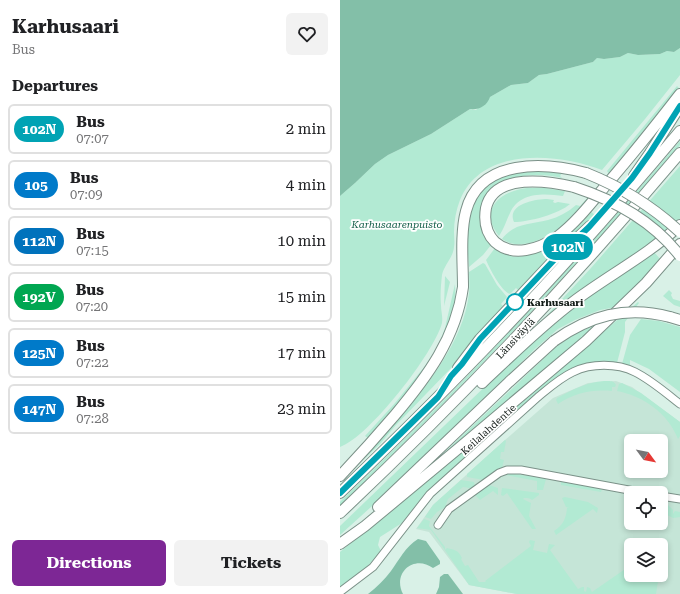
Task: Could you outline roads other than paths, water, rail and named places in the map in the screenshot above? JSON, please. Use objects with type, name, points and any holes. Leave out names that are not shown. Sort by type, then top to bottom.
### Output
[{"type":"highway","points":[[680,94],[637,149],[593,201],[562,232],[545,244],[523,251],[505,248],[494,240],[487,229],[485,213],[487,204],[492,196],[507,186],[516,183],[542,181],[574,187],[608,200],[642,221],[671,246],[680,256]]},
{"type":"highway","points":[[438,397],[451,376],[462,364],[480,339],[554,260],[589,227],[632,178],[680,106]]},
{"type":"highway","name":"Länsiväylä","points":[[340,493],[438,397],[503,330],[556,273],[680,131]]},
{"type":"highway","name":"Länsiväylä","points":[[340,513],[446,411],[562,288],[680,153]]},
{"type":"highway","points":[[340,476],[408,399],[439,357],[454,326],[459,311],[463,287],[463,223],[467,207],[474,193],[489,178],[506,171],[527,166],[550,166],[586,173],[634,196],[654,209],[680,232]]},
{"type":"highway","points":[[446,411],[469,394],[555,316],[574,301],[650,251],[680,225]]},
{"type":"highway","points":[[340,543],[365,526],[586,341],[646,283],[680,244]]},
{"type":"highway","points":[[340,543],[554,341],[578,326],[603,316],[616,313],[640,312],[670,316],[680,320]]},
{"type":"street","name":"Keilalahdentie","points":[[340,592],[373,567],[434,490],[538,397],[555,383],[573,372],[586,368],[604,366],[620,367],[630,370],[652,383],[680,404]]},
{"type":"street","points":[[438,524],[449,509],[499,473],[507,470],[521,470],[624,489]]},
{"type":"street","points":[[668,497],[680,499]]},
{"type":"place","name":"Karhusaari","points":[[515,302]]},
{"type":"park label","name":"Karhusaarenpuisto","points":[[397,224]]}]
